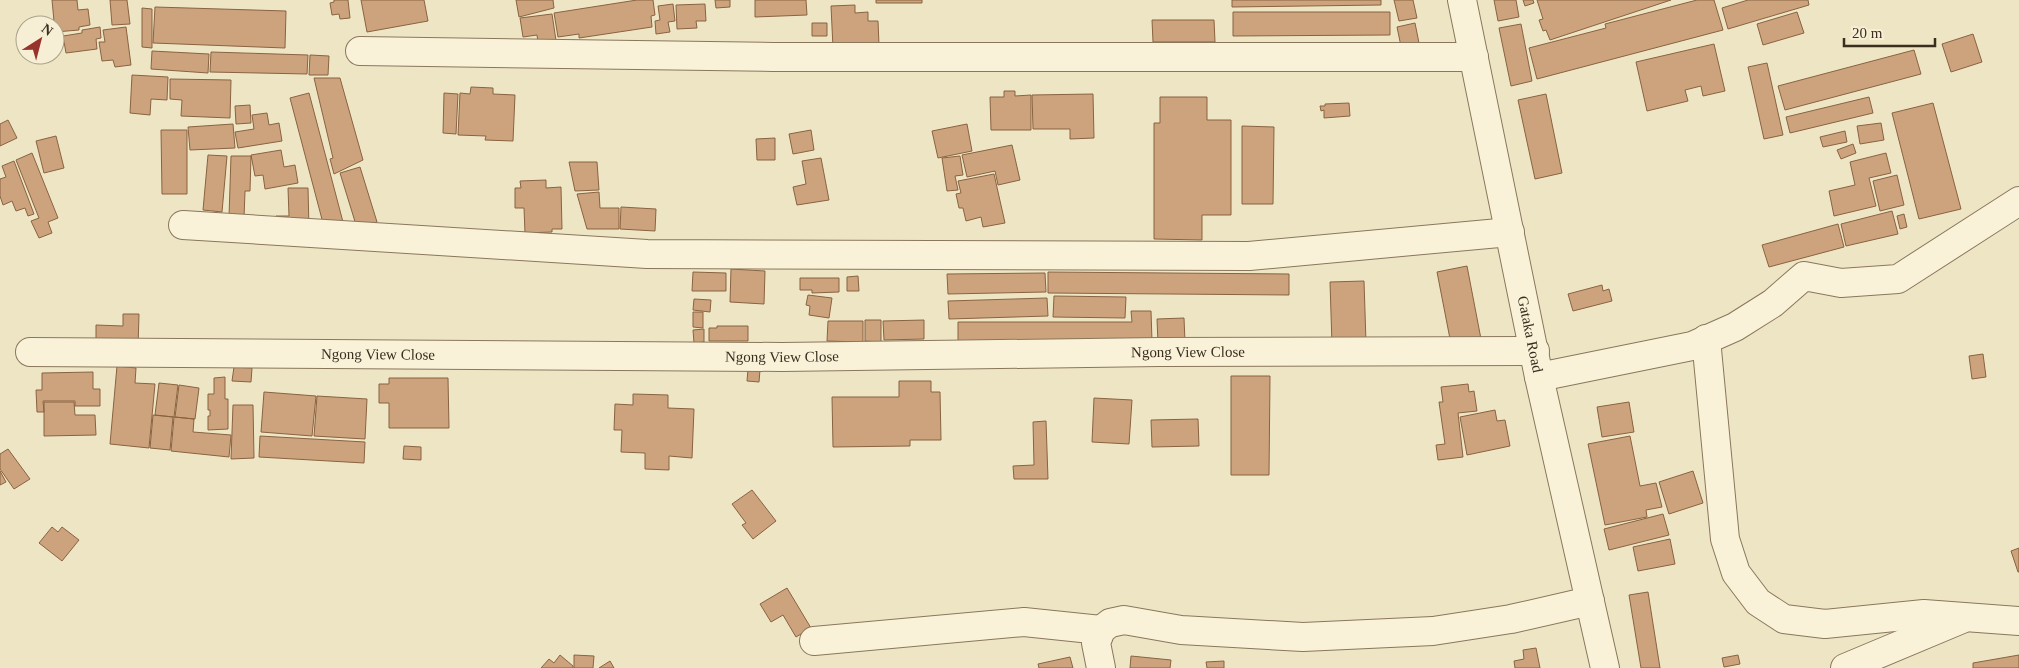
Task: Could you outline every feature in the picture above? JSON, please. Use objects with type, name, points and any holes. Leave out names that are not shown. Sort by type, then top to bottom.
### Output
[{"type":"street","name":"Gataka Road","points":[[1462,0],[1537,364],[1605,668]]},
{"type":"street","points":[[360,51],[773,57],[1474,57]]},
{"type":"street","name":"Ngong View Close","points":[[30,352],[782,357],[1159,352],[1537,364],[1692,346],[1743,322],[1773,303],[1804,276],[1841,283],[1898,279],[2019,201]]},
{"type":"street","points":[[183,225],[647,254],[1249,256],[1510,232]]},
{"type":"street","points":[[1706,340],[1725,539],[1736,573],[1758,602],[1784,619],[1825,624],[1924,614],[2019,621]]},
{"type":"street","points":[[1101,668],[1096,643],[1101,630],[1110,623],[1124,620],[1181,630],[1303,637],[1433,631],[1511,619],[1590,600]]},
{"type":"street","points":[[1845,668],[1966,617]]},
{"type":"street","points":[[814,642],[1024,622],[1101,630]]},
{"type":"building","points":[[52,0],[77,0],[78,10],[88,9],[90,25],[79,27],[79,30],[65,31],[65,15],[53,15]]},
{"type":"building","points":[[110,0],[127,0],[130,24],[112,25]]},
{"type":"building","points":[[334,0],[348,0],[350,18],[340,19],[339,14],[332,15],[330,3],[334,2]]},
{"type":"building","points":[[361,0],[424,0],[428,21],[367,32]]},
{"type":"building","points":[[516,0],[553,0],[554,8],[519,17]]},
{"type":"building","points":[[637,0],[653,0],[655,15],[651,16],[652,27],[579,38],[579,34],[558,37],[554,13]]},
{"type":"building","points":[[715,0],[730,0],[730,7],[716,8]]},
{"type":"building","points":[[755,0],[806,0],[807,15],[755,17]]},
{"type":"building","points":[[876,0],[922,0],[922,3],[876,3]]},
{"type":"building","points":[[1232,0],[1381,0],[1381,5],[1232,7]]},
{"type":"building","points":[[1394,0],[1413,0],[1417,18],[1399,21]]},
{"type":"building","points":[[1494,0],[1516,0],[1519,17],[1498,21]]},
{"type":"building","points":[[1523,0],[1533,0],[1534,3],[1525,6]]},
{"type":"building","points":[[1537,0],[1671,0],[1550,40],[1546,30],[1543,31],[1539,20],[1543,19]]},
{"type":"building","points":[[1697,0],[1714,0],[1723,30],[1537,79],[1529,48],[1606,28],[1605,24]]},
{"type":"building","points":[[1748,0],[1808,0],[1809,5],[1728,29],[1722,8]]},
{"type":"building","points":[[673,4],[675,21],[668,22],[670,32],[656,34],[655,21],[660,20],[658,6]]},
{"type":"building","points":[[705,4],[706,21],[696,21],[697,28],[677,29],[676,5]]},
{"type":"building","points":[[855,5],[855,13],[868,12],[868,21],[878,21],[879,45],[833,48],[831,6]]},
{"type":"building","points":[[155,7],[286,11],[285,48],[153,43]]},
{"type":"building","points":[[142,8],[152,9],[152,48],[142,47]]},
{"type":"building","points":[[1233,12],[1390,12],[1390,35],[1233,36]]},
{"type":"building","points":[[1797,12],[1804,33],[1763,45],[1757,24]]},
{"type":"building","points":[[552,14],[557,47],[539,50],[537,35],[523,37],[520,18]]},
{"type":"building","points":[[1152,20],[1214,20],[1215,42],[1153,42]]},
{"type":"building","points":[[812,23],[827,23],[827,36],[812,36]]},
{"type":"building","points":[[1415,23],[1421,53],[1403,56],[1397,27]]},
{"type":"building","points":[[1521,24],[1532,81],[1511,86],[1499,28]]},
{"type":"building","points":[[100,27],[101,38],[96,39],[97,49],[66,53],[65,36],[82,33],[82,30]]},
{"type":"building","points":[[126,27],[131,65],[115,67],[113,60],[102,61],[99,42],[105,42],[103,30]]},
{"type":"building","points":[[1973,34],[1982,62],[1951,72],[1942,44]]},
{"type":"building","points":[[1714,44],[1725,91],[1703,96],[1701,86],[1685,90],[1688,101],[1647,111],[1636,62]]},
{"type":"building","points":[[1914,50],[1921,74],[1785,110],[1778,86]]},
{"type":"building","points":[[152,51],[209,54],[208,73],[151,69]]},
{"type":"building","points":[[211,52],[308,55],[307,74],[210,72]]},
{"type":"building","points":[[310,55],[329,56],[328,75],[309,75]]},
{"type":"building","points":[[1767,63],[1783,135],[1764,139],[1748,67]]},
{"type":"building","points":[[132,75],[168,77],[167,100],[151,99],[150,115],[130,113]]},
{"type":"building","points":[[314,78],[340,78],[363,160],[334,174],[330,159],[333,158]]},
{"type":"building","points":[[170,79],[231,80],[230,118],[181,116],[182,100],[170,99]]},
{"type":"building","points":[[471,87],[493,88],[493,94],[515,95],[513,141],[485,140],[486,136],[458,135],[460,93],[470,94]]},
{"type":"building","points":[[1004,91],[1015,91],[1015,96],[1031,95],[1031,130],[991,130],[990,97],[1004,97]]},
{"type":"building","points":[[309,93],[343,222],[324,227],[290,98]]},
{"type":"building","points":[[444,93],[458,94],[456,134],[443,133]]},
{"type":"building","points":[[1093,94],[1094,138],[1070,139],[1070,129],[1033,129],[1032,95]]},
{"type":"building","points":[[1546,94],[1562,173],[1535,179],[1518,100]]},
{"type":"building","points":[[1160,97],[1207,97],[1207,120],[1231,120],[1231,215],[1202,215],[1202,240],[1154,239],[1154,123],[1160,123]]},
{"type":"building","points":[[1869,97],[1873,113],[1790,133],[1786,117]]},
{"type":"building","points":[[1349,103],[1350,116],[1324,118],[1324,110],[1321,111],[1320,106],[1325,106],[1325,104]]},
{"type":"building","points":[[1933,103],[1961,209],[1919,219],[1892,113]]},
{"type":"building","points":[[250,105],[251,123],[236,124],[235,106]]},
{"type":"building","points":[[267,113],[269,125],[279,123],[282,141],[238,148],[235,132],[254,129],[252,115]]},
{"type":"building","points":[[8,120],[17,138],[0,146],[0,124]]},
{"type":"building","points":[[1881,123],[1884,140],[1860,144],[1857,126]]},
{"type":"building","points":[[233,124],[235,148],[190,150],[188,127]]},
{"type":"building","points":[[967,124],[972,151],[938,158],[932,131]]},
{"type":"building","points":[[1242,126],[1274,127],[1273,204],[1242,204]]},
{"type":"building","points":[[161,130],[187,130],[187,194],[162,194]]},
{"type":"building","points":[[811,130],[814,150],[793,154],[789,134]]},
{"type":"building","points":[[1845,131],[1847,142],[1823,147],[1820,137]]},
{"type":"building","points":[[56,136],[64,168],[44,173],[36,141]]},
{"type":"building","points":[[775,138],[775,160],[757,160],[756,139]]},
{"type":"building","points":[[1853,144],[1856,153],[1841,159],[1837,150]]},
{"type":"building","points":[[1012,145],[1020,180],[998,185],[995,171],[967,177],[962,155]]},
{"type":"building","points":[[281,150],[284,167],[295,165],[298,183],[265,189],[263,175],[255,176],[251,155]]},
{"type":"building","points":[[32,153],[58,218],[48,222],[52,233],[39,238],[31,221],[39,218],[16,160]]},
{"type":"building","points":[[1886,153],[1891,173],[1869,178],[1876,206],[1834,216],[1829,191],[1855,185],[1850,162]]},
{"type":"building","points":[[208,155],[227,156],[222,212],[203,210]]},
{"type":"building","points":[[231,156],[251,156],[250,191],[245,191],[244,218],[229,217]]},
{"type":"building","points":[[960,156],[963,175],[955,176],[958,190],[947,191],[942,158]]},
{"type":"building","points":[[821,158],[829,200],[797,205],[793,187],[806,184],[802,161]]},
{"type":"building","points":[[14,161],[34,214],[28,216],[25,208],[16,211],[12,201],[3,205],[0,196],[0,179],[6,177],[2,166]]},
{"type":"building","points":[[569,162],[597,162],[599,190],[575,191]]},
{"type":"building","points":[[360,167],[377,222],[357,228],[340,173]]},
{"type":"building","points":[[994,174],[1005,223],[983,227],[981,217],[966,221],[963,208],[959,208],[956,194],[961,193],[958,181]]},
{"type":"building","points":[[1897,175],[1904,205],[1880,211],[1873,181]]},
{"type":"building","points":[[546,180],[546,188],[561,187],[562,229],[552,229],[552,232],[525,233],[524,208],[515,208],[515,188],[521,188],[520,181]]},
{"type":"building","points":[[288,188],[308,188],[309,229],[276,229],[276,216],[289,216]]},
{"type":"building","points":[[599,192],[600,208],[619,208],[619,229],[587,229],[577,194]]},
{"type":"building","points":[[621,207],[656,209],[655,231],[620,229]]},
{"type":"building","points":[[1892,211],[1898,234],[1846,246],[1841,224]]},
{"type":"building","points":[[1904,214],[1907,227],[1900,229],[1897,216]]},
{"type":"building","points":[[1838,224],[1844,247],[1769,267],[1762,245]]},
{"type":"building","points":[[1467,266],[1481,339],[1451,344],[1437,272]]},
{"type":"building","points":[[731,269],[765,271],[764,304],[730,302]]},
{"type":"building","points":[[693,272],[726,273],[726,291],[692,291]]},
{"type":"building","points":[[1048,272],[1289,274],[1289,295],[1048,293]]},
{"type":"building","points":[[1045,273],[1046,292],[948,294],[947,274]]},
{"type":"building","points":[[858,276],[859,291],[847,291],[847,277]]},
{"type":"building","points":[[800,278],[839,278],[839,292],[812,293],[812,290],[800,290]]},
{"type":"building","points":[[1364,281],[1366,343],[1332,345],[1330,282]]},
{"type":"building","points":[[1602,285],[1603,291],[1609,289],[1612,301],[1573,311],[1568,294]]},
{"type":"building","points":[[808,295],[832,298],[829,318],[809,315],[810,306],[806,305]]},
{"type":"building","points":[[1054,296],[1126,297],[1125,318],[1053,317]]},
{"type":"building","points":[[1047,298],[1048,316],[949,319],[948,301]]},
{"type":"building","points":[[694,299],[711,300],[710,312],[693,310]]},
{"type":"building","points":[[1131,311],[1151,311],[1152,341],[958,341],[958,322],[1132,322]]},
{"type":"building","points":[[693,312],[703,312],[703,328],[693,327]]},
{"type":"building","points":[[123,314],[139,314],[138,348],[96,347],[96,325],[123,326]]},
{"type":"building","points":[[1184,318],[1185,342],[1158,343],[1157,319]]},
{"type":"building","points":[[865,320],[881,320],[881,342],[865,341]]},
{"type":"building","points":[[924,320],[924,339],[884,340],[883,321]]},
{"type":"building","points":[[828,321],[863,321],[863,342],[827,341]]},
{"type":"building","points":[[717,326],[748,326],[748,341],[709,341],[709,328],[717,328]]},
{"type":"building","points":[[704,329],[704,342],[694,343],[693,330]]},
{"type":"building","points":[[1983,354],[1986,377],[1972,379],[1969,356]]},
{"type":"building","points":[[117,366],[136,368],[135,383],[155,384],[149,448],[110,444]]},
{"type":"building","points":[[234,367],[252,368],[251,382],[232,381]]},
{"type":"building","points":[[748,369],[760,370],[759,382],[747,381]]},
{"type":"building","points":[[93,372],[93,389],[100,389],[100,406],[75,406],[75,401],[43,401],[44,412],[37,412],[36,390],[42,390],[42,373]]},
{"type":"building","points":[[1231,376],[1270,376],[1269,475],[1231,475]]},
{"type":"building","points":[[225,377],[225,399],[228,399],[228,429],[208,430],[210,410],[208,410],[208,394],[214,394],[214,378]]},
{"type":"building","points":[[389,378],[448,378],[449,428],[389,428],[389,403],[379,403],[379,384],[389,384]]},
{"type":"building","points":[[899,381],[931,381],[931,392],[940,392],[941,440],[910,440],[910,446],[833,447],[832,397],[899,397]]},
{"type":"building","points":[[159,383],[178,385],[174,417],[155,415]]},
{"type":"building","points":[[1468,384],[1469,392],[1474,391],[1477,411],[1458,413],[1463,457],[1438,460],[1436,445],[1445,444],[1439,402],[1443,402],[1441,387]]},
{"type":"building","points":[[179,385],[199,388],[195,419],[175,417]]},
{"type":"building","points":[[264,392],[316,396],[312,436],[261,432]]},
{"type":"building","points":[[633,394],[668,395],[668,408],[694,409],[692,458],[669,456],[669,470],[645,469],[645,453],[621,452],[622,430],[614,430],[615,404],[633,405]]},
{"type":"building","points":[[317,396],[367,399],[365,439],[314,436]]},
{"type":"building","points":[[1094,398],[1132,400],[1129,444],[1092,442]]},
{"type":"building","points":[[44,402],[74,402],[75,415],[95,415],[96,435],[44,436]]},
{"type":"building","points":[[1629,402],[1634,432],[1602,437],[1597,407]]},
{"type":"building","points":[[233,405],[253,405],[254,458],[231,459]]},
{"type":"building","points":[[1495,410],[1497,421],[1505,420],[1510,446],[1467,455],[1460,417]]},
{"type":"building","points":[[153,415],[173,417],[170,450],[150,448]]},
{"type":"building","points":[[174,417],[194,419],[193,432],[231,435],[229,457],[171,451]]},
{"type":"building","points":[[1198,419],[1199,446],[1152,447],[1151,420]]},
{"type":"building","points":[[1046,421],[1048,479],[1014,479],[1013,466],[1034,465],[1033,422]]},
{"type":"building","points":[[260,436],[365,442],[364,463],[259,457]]},
{"type":"building","points":[[1630,436],[1640,486],[1656,483],[1662,507],[1646,510],[1647,517],[1605,525],[1588,444]]},
{"type":"building","points":[[404,446],[421,447],[421,460],[403,459]]},
{"type":"building","points":[[8,449],[30,479],[14,489],[0,469],[0,454]]},
{"type":"building","points":[[0,471],[6,482],[0,485]]},
{"type":"building","points":[[1693,471],[1703,503],[1669,514],[1659,482]]},
{"type":"building","points":[[752,490],[776,521],[753,539],[742,525],[746,523],[732,504]]},
{"type":"building","points":[[1663,514],[1669,535],[1609,550],[1604,529]]},
{"type":"building","points":[[52,527],[58,532],[62,527],[79,540],[62,561],[39,543]]},
{"type":"building","points":[[1670,539],[1675,564],[1638,571],[1633,547]]},
{"type":"building","points":[[2019,548],[2019,572],[2018,572],[2011,551]]},
{"type":"building","points":[[787,588],[811,628],[796,637],[783,615],[771,622],[760,604]]},
{"type":"building","points":[[1648,592],[1660,668],[1641,668],[1629,595]]},
{"type":"building","points":[[1536,648],[1540,668],[1515,668],[1514,661],[1524,659],[1523,650]]},
{"type":"building","points":[[560,655],[573,668],[541,668],[549,659],[554,663]]},
{"type":"building","points":[[574,655],[594,656],[593,668],[574,668]]},
{"type":"building","points":[[1738,655],[1740,664],[1724,667],[1722,658]]},
{"type":"building","points":[[2019,655],[2019,668],[1973,668],[1973,663]]},
{"type":"building","points":[[1131,656],[1171,660],[1170,668],[1130,668]]},
{"type":"building","points":[[1070,657],[1073,668],[1039,668],[1038,664]]},
{"type":"building","points":[[610,661],[614,668],[599,668]]},
{"type":"building","points":[[1224,661],[1224,668],[1207,668],[1206,662]]}]
